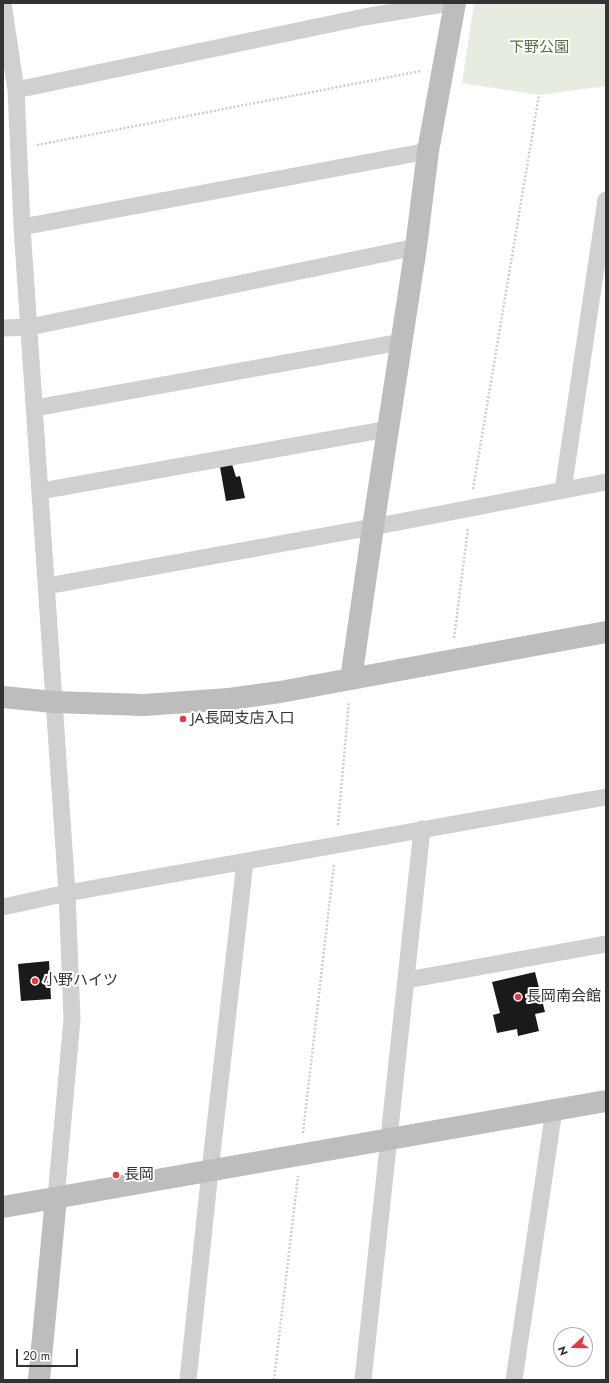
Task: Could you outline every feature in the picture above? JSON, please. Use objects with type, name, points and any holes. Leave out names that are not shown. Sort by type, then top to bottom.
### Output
[{"type":"street","points":[[3,3],[16,90],[22,227],[30,327],[53,702],[67,893],[72,1019],[40,1380]]},
{"type":"street","points":[[16,90],[363,10],[449,3]]},
{"type":"street","points":[[351,679],[416,247],[428,151],[455,3]]},
{"type":"street","points":[[22,227],[428,151]]},
{"type":"street","points":[[563,490],[606,200]]},
{"type":"street","points":[[3,328],[30,327],[416,247]]},
{"type":"street","points":[[35,408],[401,342]]},
{"type":"street","points":[[41,491],[388,429]]},
{"type":"street","points":[[47,586],[373,527],[606,482]]},
{"type":"street","points":[[3,697],[53,702],[144,705],[229,699],[280,692],[606,632]]},
{"type":"street","points":[[3,907],[67,893],[606,796]]},
{"type":"street","points":[[364,1380],[422,829]]},
{"type":"street","points":[[188,1380],[245,862]]},
{"type":"street","points":[[407,980],[606,944]]},
{"type":"street","points":[[3,1207],[606,1101]]},
{"type":"street","points":[[514,1380],[554,1110]]},
{"type":"path","points":[[19,148],[444,67]]},
{"type":"path","points":[[451,661],[470,508],[538,95]]},
{"type":"path","points":[[274,1380],[336,845],[351,679]]},
{"type":"green space","name":"下野公園","points":[[474,3],[606,3],[606,86],[539,95],[462,83]]},
{"type":"building","points":[[232,464],[236,477],[240,476],[245,498],[226,501],[220,467]]},
{"type":"building","name":"小野ハイツ","points":[[49,961],[51,999],[21,1001],[18,964]]},
{"type":"building","name":"長岡南会館","points":[[535,972],[545,1012],[535,1014],[539,1031],[518,1036],[517,1029],[497,1033],[493,1015],[500,1013],[492,982]]},
{"type":"place","name":"JA長岡支店入口","points":[[183,719]]},
{"type":"place","name":"小野ハイツ","points":[[35,981]]},
{"type":"place","name":"長岡南会館","points":[[518,997]]},
{"type":"place","name":"長岡","points":[[116,1175]]}]
